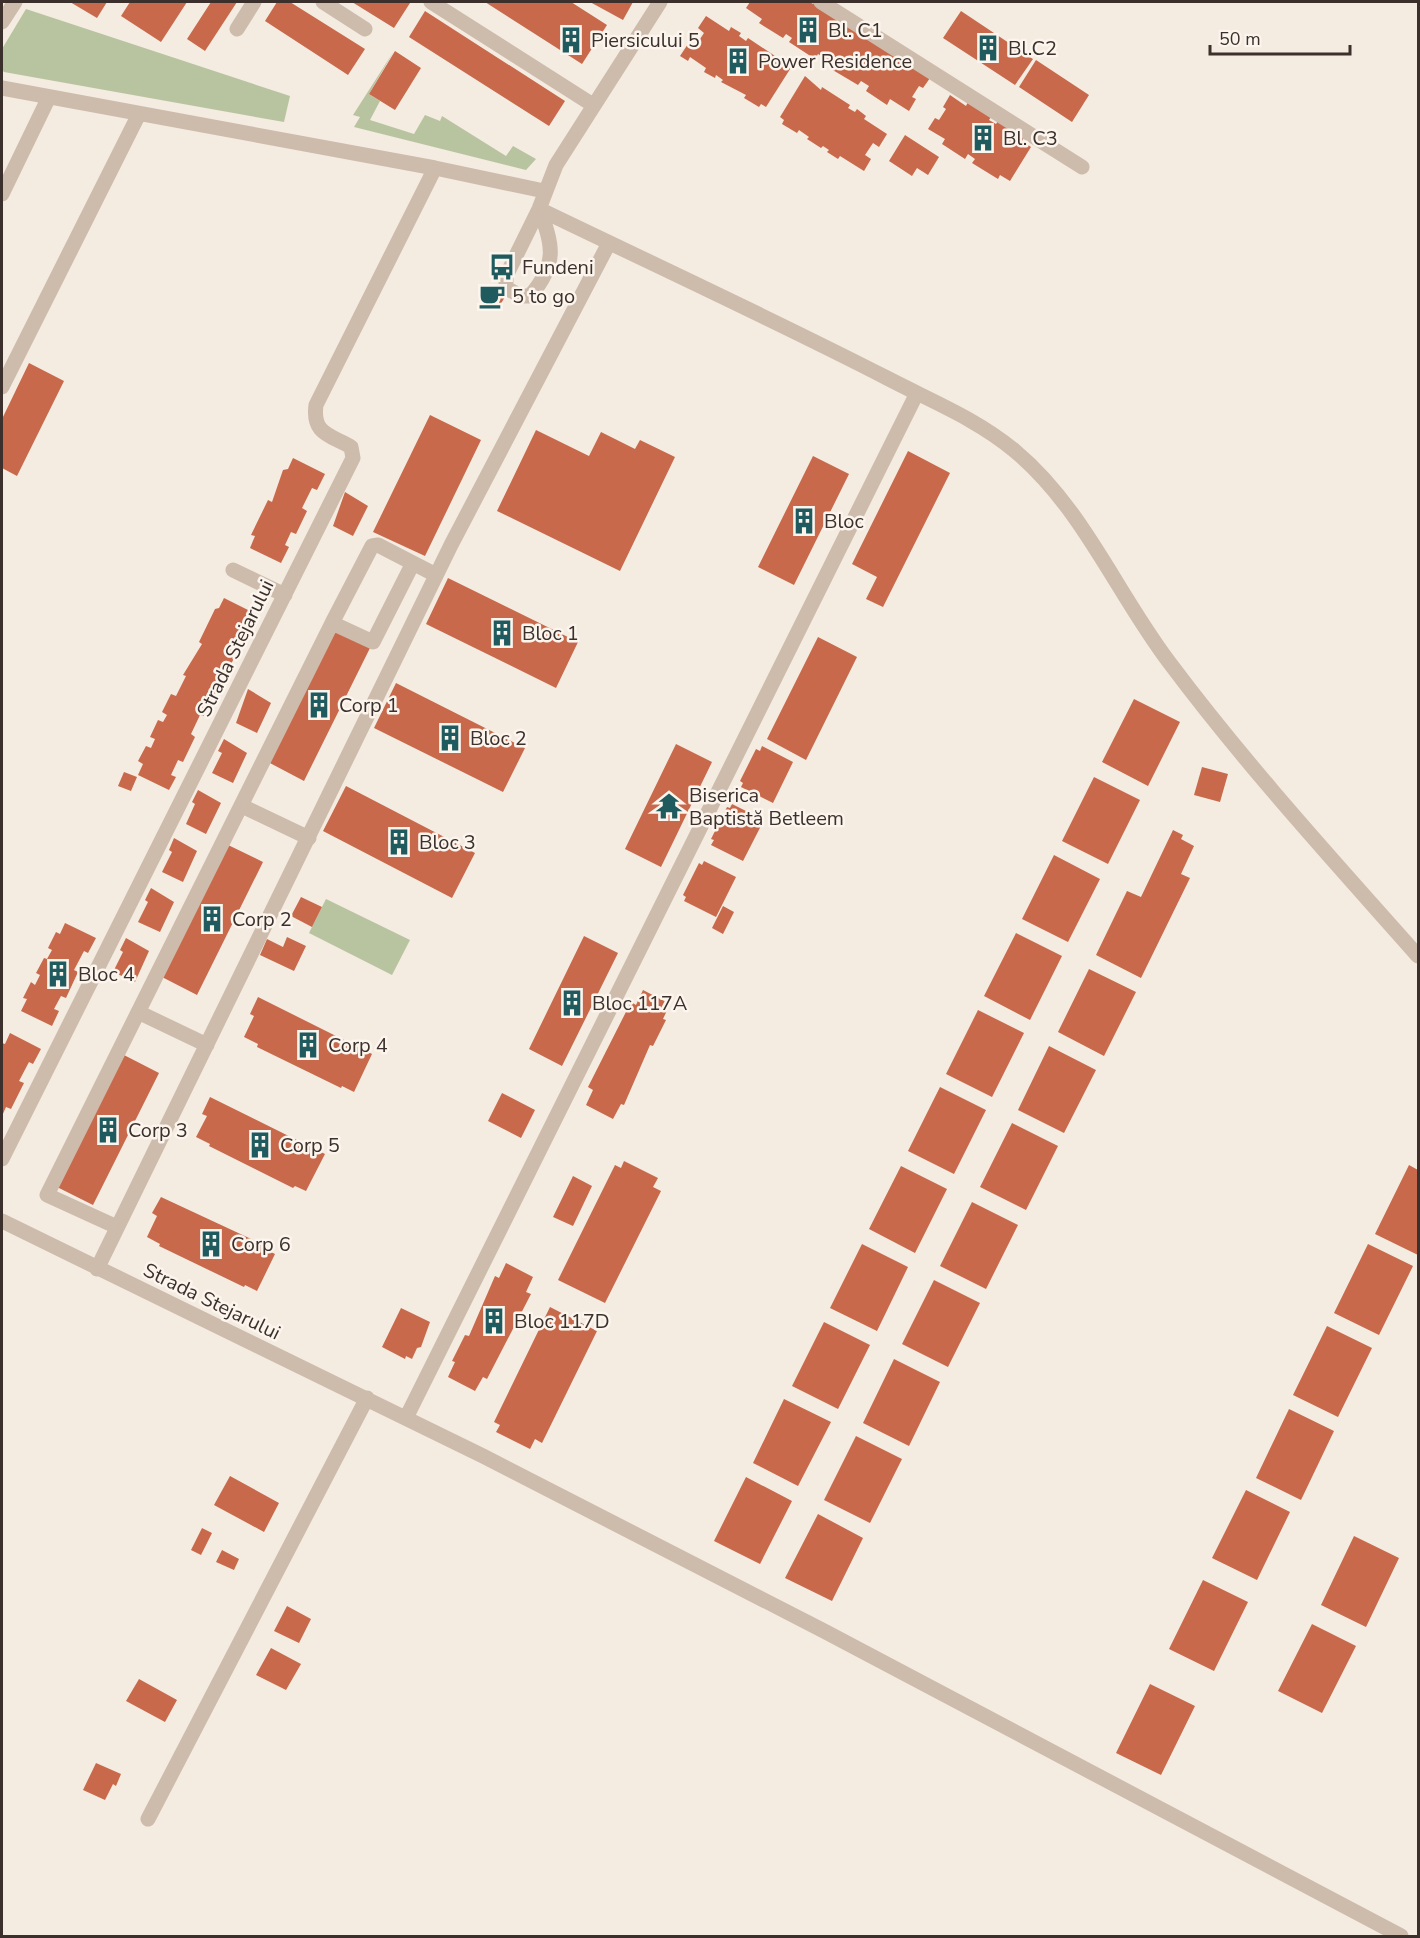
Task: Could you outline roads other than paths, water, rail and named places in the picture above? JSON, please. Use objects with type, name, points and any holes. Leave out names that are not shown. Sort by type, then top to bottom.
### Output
[{"type":"street","points":[[2,22],[15,2]]},
{"type":"street","points":[[237,28],[254,2]]},
{"type":"street","points":[[323,2],[365,29]]},
{"type":"street","points":[[431,2],[593,105]]},
{"type":"street","points":[[540,209],[551,237],[550,260],[530,296],[521,296],[506,288],[506,276],[540,209],[544,191],[555,165],[660,2]]},
{"type":"street","points":[[822,2],[1082,167]]},
{"type":"street","points":[[2,88],[435,168],[544,191]]},
{"type":"street","points":[[2,194],[49,98]]},
{"type":"street","points":[[2,387],[139,114]]},
{"type":"street","name":"Strada Stejarului","points":[[2,1159],[353,458],[351,447],[317,428],[316,405],[435,168]]},
{"type":"street","points":[[540,209],[766,316],[976,422],[1015,451],[1054,488],[1086,533],[1142,625],[1170,664],[1303,827],[1419,956]]},
{"type":"street","points":[[97,1269],[436,575],[609,243]]},
{"type":"street","points":[[406,1418],[917,393]]},
{"type":"street","points":[[117,1227],[47,1195],[369,548],[378,545],[436,575]]},
{"type":"street","points":[[332,623],[373,642],[413,563]]},
{"type":"street","points":[[233,570],[285,595]]},
{"type":"street","points":[[242,806],[309,838]]},
{"type":"street","points":[[138,1012],[207,1045]]},
{"type":"street","name":"Strada Stejarului","points":[[2,1221],[367,1398],[813,1626],[1401,1936]]},
{"type":"street","points":[[148,1819],[367,1398]]},
{"type":"place","name":"Bl. C1","points":[[808,30]]},
{"type":"place","name":"Piersicului 5","points":[[571,40]]},
{"type":"place","name":"Bl.C2","points":[[988,48]]},
{"type":"place","name":"Power Residence","points":[[738,61]]},
{"type":"place","name":"Bl. C3","points":[[983,138]]},
{"type":"place","name":"Fundeni","points":[[502,267]]},
{"type":"place","name":"5 to go","points":[[492,296]]},
{"type":"place","name":"Bloc","points":[[804,521]]},
{"type":"place","name":"Bloc 1","points":[[502,633]]},
{"type":"place","name":"Corp 1","points":[[319,705]]},
{"type":"place","name":"Bloc 2","points":[[450,738]]},
{"type":"place","name":"Biserica Baptistă Betleem","points":[[669,806]]},
{"type":"place","name":"Bloc 3","points":[[399,842]]},
{"type":"place","name":"Corp 2","points":[[212,919]]},
{"type":"place","name":"Bloc 4","points":[[58,974]]},
{"type":"place","name":"Bloc 117A","points":[[572,1003]]},
{"type":"place","name":"Corp 4","points":[[308,1045]]},
{"type":"place","name":"Corp 3","points":[[108,1130]]},
{"type":"place","name":"Corp 5","points":[[260,1145]]},
{"type":"place","name":"Corp 6","points":[[211,1244]]},
{"type":"place","name":"Bloc 117D","points":[[494,1321]]}]
